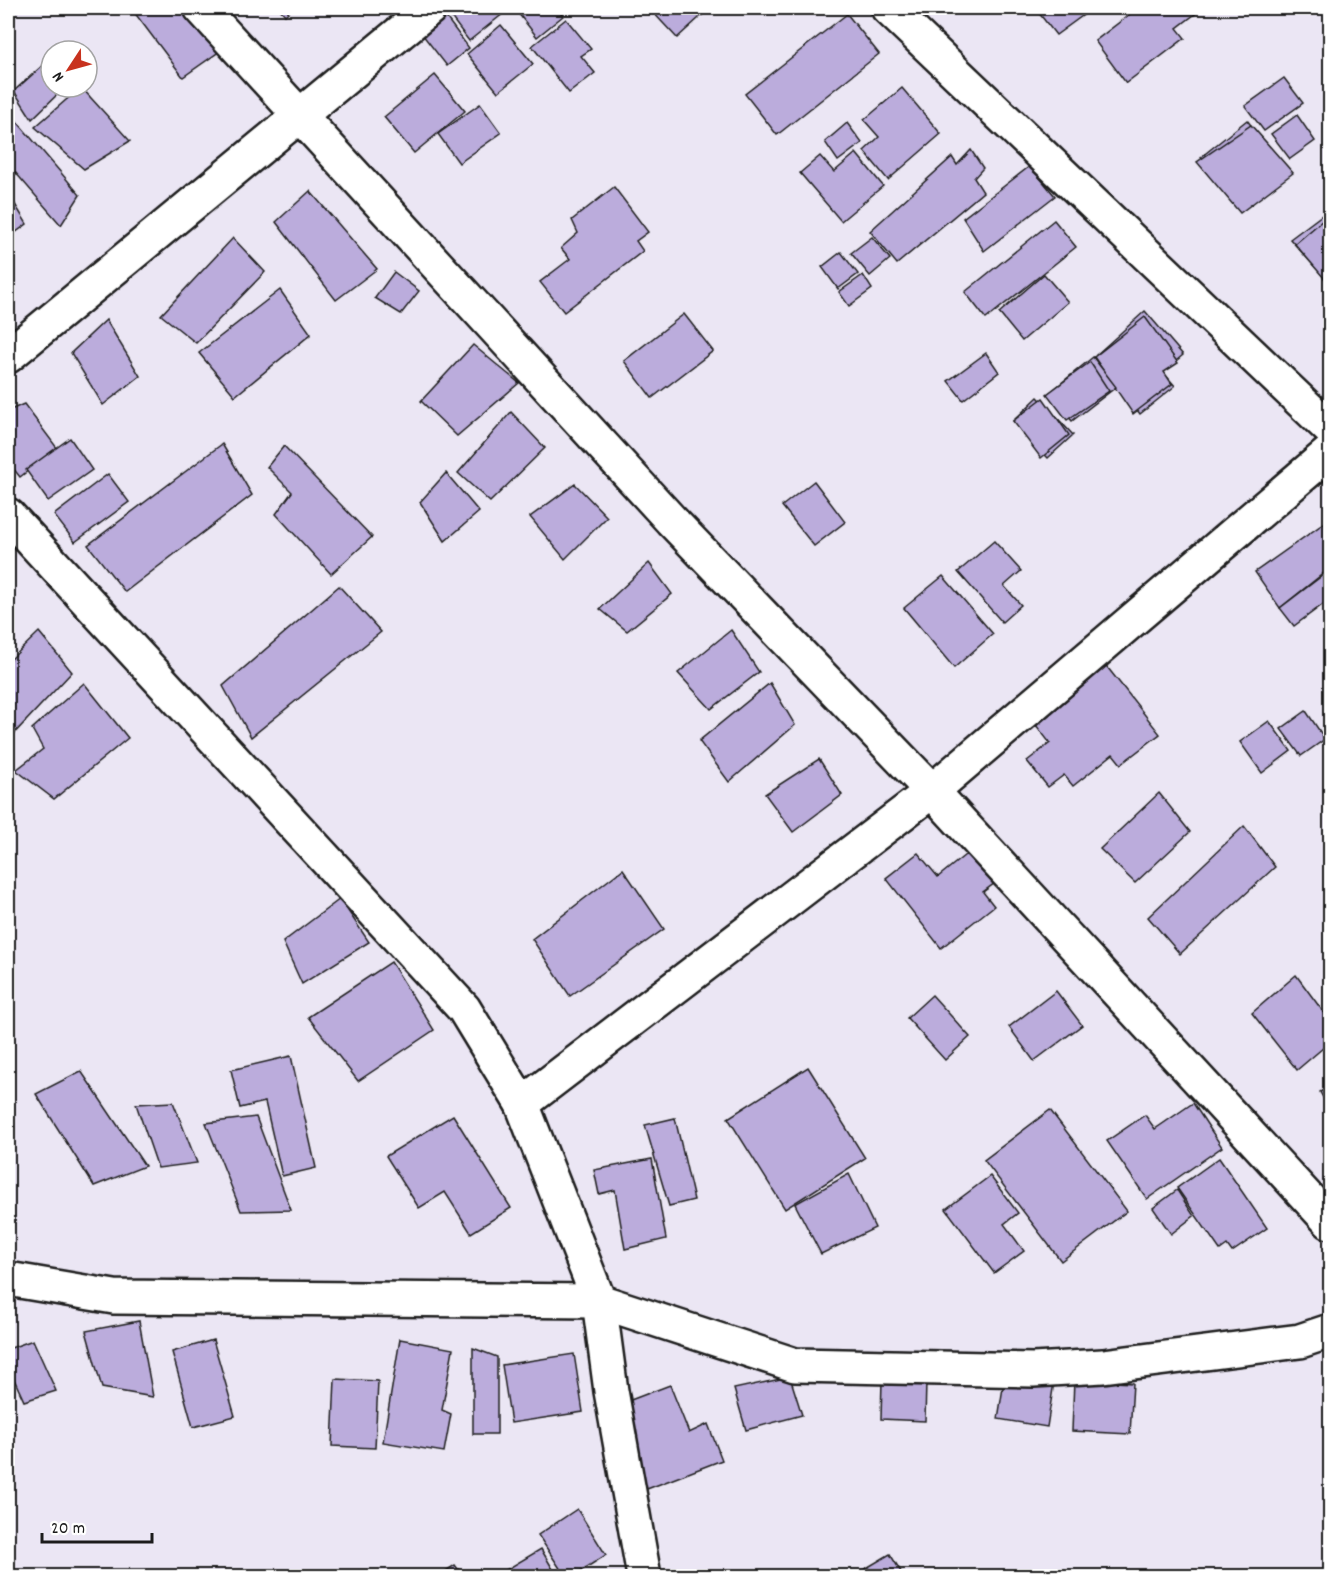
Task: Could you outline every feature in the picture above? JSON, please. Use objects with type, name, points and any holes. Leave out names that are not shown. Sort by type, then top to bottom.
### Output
[{"type":"street","points":[[201,8],[671,520],[932,791],[1330,1222]]},
{"type":"street","points":[[8,356],[430,8]]},
{"type":"street","points":[[888,8],[1330,429]]},
{"type":"street","points":[[522,1104],[932,791],[1330,452]]},
{"type":"street","points":[[8,515],[464,1009],[522,1104],[599,1302],[611,1391],[644,1576]]},
{"type":"street","points":[[8,1280],[114,1297],[599,1302],[795,1365],[1033,1370],[1103,1366],[1300,1341],[1330,1331]]},
{"type":"building","points":[[131,8],[184,8],[220,51],[183,77]]},
{"type":"building","points":[[279,8],[293,8],[285,15]]},
{"type":"building","points":[[439,8],[469,48],[447,66],[415,25]]},
{"type":"building","points":[[444,8],[499,8],[504,13],[469,41]]},
{"type":"building","points":[[514,8],[556,8],[563,16],[537,37]]},
{"type":"building","points":[[649,8],[710,8],[677,38]]},
{"type":"building","points":[[1035,8],[1093,8],[1056,35]]},
{"type":"building","points":[[1138,8],[1203,8],[1177,28],[1185,38],[1126,83],[1095,41]]},
{"type":"building","points":[[847,14],[879,54],[777,135],[745,94]]},
{"type":"building","points":[[566,19],[591,49],[581,56],[595,73],[569,93],[532,46]]},
{"type":"building","points":[[501,25],[533,64],[498,92],[467,54]]},
{"type":"building","points":[[39,69],[39,99],[53,99],[32,119],[14,91]]},
{"type":"building","points":[[435,75],[465,111],[414,153],[384,117]]},
{"type":"building","points":[[1284,78],[1303,103],[1264,131],[1245,106]]},
{"type":"building","points":[[902,88],[941,134],[888,180],[864,151],[879,137],[864,120]]},
{"type":"building","points":[[67,99],[92,99],[130,141],[84,169],[35,127]]},
{"type":"building","points":[[480,104],[501,133],[459,163],[438,134]]},
{"type":"building","points":[[8,111],[80,195],[61,225],[8,164]]},
{"type":"building","points":[[1297,115],[1315,141],[1290,159],[1271,134]]},
{"type":"building","points":[[1247,120],[1288,174],[1241,209],[1201,157]]},
{"type":"building","points":[[847,123],[862,143],[838,161],[825,142]]},
{"type":"building","points":[[1251,125],[1293,173],[1240,213],[1197,162]]},
{"type":"building","points":[[971,150],[983,168],[974,178],[983,192],[897,264],[870,231],[952,157],[957,165]]},
{"type":"building","points":[[856,153],[883,186],[841,221],[800,173],[820,156],[834,172]]},
{"type":"building","points":[[1030,166],[1055,196],[984,251],[963,218]]},
{"type":"building","points":[[614,187],[648,232],[636,241],[643,251],[564,312],[540,282],[570,259],[561,248],[578,233],[572,220]]},
{"type":"building","points":[[310,191],[377,269],[336,300],[276,222]]},
{"type":"building","points":[[8,193],[27,224],[8,238]]},
{"type":"building","points":[[1330,209],[1330,284],[1290,239]]},
{"type":"building","points":[[1330,214],[1330,285],[1295,244]]},
{"type":"building","points":[[1054,220],[1076,247],[986,319],[965,292]]},
{"type":"building","points":[[872,237],[890,259],[870,276],[851,253]]},
{"type":"building","points":[[233,238],[265,272],[196,343],[161,315]]},
{"type":"building","points":[[841,252],[858,274],[838,289],[822,267]]},
{"type":"building","points":[[394,272],[419,291],[401,314],[375,298]]},
{"type":"building","points":[[1044,274],[1068,302],[1022,341],[999,313]]},
{"type":"building","points":[[863,275],[872,289],[849,306],[839,292]]},
{"type":"building","points":[[280,290],[311,334],[235,396],[199,353]]},
{"type":"building","points":[[1145,311],[1183,355],[1163,372],[1175,386],[1140,414],[1096,355]]},
{"type":"building","points":[[684,314],[713,351],[652,398],[624,361]]},
{"type":"building","points":[[1145,317],[1178,363],[1164,372],[1172,384],[1133,414],[1094,357]]},
{"type":"building","points":[[106,320],[140,376],[103,405],[71,353]]},
{"type":"building","points":[[473,345],[519,383],[457,436],[421,401]]},
{"type":"building","points":[[986,353],[999,372],[963,400],[948,381]]},
{"type":"building","points":[[1093,357],[1116,387],[1072,421],[1049,393]]},
{"type":"building","points":[[1090,362],[1109,391],[1067,420],[1047,394]]},
{"type":"building","points":[[1038,397],[1073,435],[1048,458],[1013,421]]},
{"type":"building","points":[[1043,398],[1069,435],[1041,458],[1013,421]]},
{"type":"building","points":[[24,404],[57,448],[20,477],[8,462],[8,411]]},
{"type":"building","points":[[511,412],[545,448],[490,502],[458,473]]},
{"type":"building","points":[[70,438],[92,470],[48,501],[26,470]]},
{"type":"building","points":[[222,444],[252,495],[125,592],[88,545]]},
{"type":"building","points":[[284,446],[372,537],[331,574],[276,514],[292,492],[267,467]]},
{"type":"building","points":[[446,473],[479,512],[445,541],[420,502]]},
{"type":"building","points":[[108,474],[129,502],[75,542],[54,515]]},
{"type":"building","points":[[814,481],[845,522],[814,546],[782,506]]},
{"type":"building","points":[[575,484],[607,517],[565,559],[530,517]]},
{"type":"building","points":[[1330,519],[1330,568],[1280,608],[1255,572]]},
{"type":"building","points":[[994,541],[1021,571],[1004,586],[1021,605],[1002,622],[958,572]]},
{"type":"building","points":[[649,563],[672,594],[627,631],[600,609]]},
{"type":"building","points":[[1327,572],[1330,576],[1330,599],[1294,626],[1280,608]]},
{"type":"building","points":[[943,576],[993,634],[954,668],[904,608]]},
{"type":"building","points":[[339,586],[381,632],[251,737],[223,686]]},
{"type":"building","points":[[731,630],[759,672],[711,709],[678,673]]},
{"type":"building","points":[[39,632],[72,672],[8,740],[8,662]]},
{"type":"building","points":[[1104,663],[1160,734],[1121,764],[1113,754],[1073,786],[1064,775],[1048,787],[1027,761],[1050,743],[1032,720]]},
{"type":"building","points":[[84,683],[128,738],[54,799],[16,770],[43,749],[32,729]]},
{"type":"building","points":[[770,683],[795,725],[729,782],[699,741]]},
{"type":"building","points":[[1306,711],[1325,739],[1301,756],[1281,729]]},
{"type":"building","points":[[1269,721],[1291,751],[1262,773],[1240,742]]},
{"type":"building","points":[[819,759],[842,795],[793,832],[765,794]]},
{"type":"building","points":[[1159,793],[1190,832],[1135,883],[1100,849]]},
{"type":"building","points":[[1244,826],[1275,867],[1180,954],[1148,917]]},
{"type":"building","points":[[970,851],[995,883],[983,892],[994,906],[941,948],[886,878],[918,853],[938,877]]},
{"type":"building","points":[[623,869],[664,929],[570,996],[532,939]]},
{"type":"building","points":[[340,899],[369,942],[302,984],[283,942]]},
{"type":"building","points":[[391,962],[434,1030],[358,1081],[308,1017]]},
{"type":"building","points":[[1296,975],[1330,1021],[1330,1042],[1297,1070],[1252,1013]]},
{"type":"building","points":[[1056,991],[1082,1025],[1034,1061],[1009,1027]]},
{"type":"building","points":[[932,995],[970,1037],[945,1060],[907,1018]]},
{"type":"building","points":[[291,1056],[316,1168],[282,1176],[265,1102],[240,1108],[231,1070]]},
{"type":"building","points":[[808,1067],[865,1158],[785,1209],[728,1118]]},
{"type":"building","points":[[81,1071],[145,1166],[94,1186],[36,1094]]},
{"type":"building","points":[[1330,1086],[1330,1110],[1320,1092]]},
{"type":"building","points":[[173,1102],[197,1163],[158,1168],[136,1104]]},
{"type":"building","points":[[1193,1103],[1222,1147],[1147,1199],[1107,1141],[1145,1115],[1155,1129]]},
{"type":"building","points":[[1050,1110],[1127,1211],[1061,1261],[984,1160]]},
{"type":"building","points":[[453,1115],[511,1208],[471,1233],[445,1192],[419,1208],[386,1156]]},
{"type":"building","points":[[256,1117],[291,1210],[241,1211],[206,1123]]},
{"type":"building","points":[[675,1118],[694,1200],[669,1206],[645,1125]]},
{"type":"building","points":[[1219,1158],[1267,1228],[1232,1252],[1227,1245],[1220,1250],[1177,1188]]},
{"type":"building","points":[[652,1159],[666,1239],[625,1249],[615,1190],[599,1194],[594,1170]]},
{"type":"building","points":[[849,1174],[875,1228],[821,1254],[795,1204]]},
{"type":"building","points":[[990,1176],[1018,1213],[1004,1224],[1024,1251],[994,1273],[946,1209]]},
{"type":"building","points":[[1177,1190],[1194,1216],[1171,1234],[1153,1208]]},
{"type":"building","points":[[139,1321],[153,1397],[102,1388],[86,1331]]},
{"type":"building","points":[[400,1339],[453,1349],[442,1410],[451,1414],[444,1452],[383,1442]]},
{"type":"building","points":[[33,1340],[56,1391],[24,1401],[8,1366],[8,1349]]},
{"type":"building","points":[[213,1340],[235,1416],[193,1427],[172,1352]]},
{"type":"building","points":[[473,1348],[497,1357],[497,1434],[473,1434]]},
{"type":"building","points":[[574,1354],[583,1412],[511,1423],[502,1365]]},
{"type":"building","points":[[1005,1375],[1054,1382],[1047,1427],[998,1419]]},
{"type":"building","points":[[790,1377],[802,1415],[746,1430],[734,1389]]},
{"type":"building","points":[[335,1379],[378,1381],[375,1448],[332,1446]]},
{"type":"building","points":[[882,1380],[926,1382],[925,1421],[881,1419]]},
{"type":"building","points":[[1074,1380],[1133,1383],[1130,1434],[1072,1431]]},
{"type":"building","points":[[670,1385],[689,1433],[708,1424],[722,1460],[647,1489],[615,1406]]},
{"type":"building","points":[[577,1509],[606,1555],[573,1576],[565,1576],[538,1535]]},
{"type":"building","points":[[541,1549],[557,1576],[500,1576],[499,1574]]},
{"type":"building","points":[[890,1554],[903,1575],[853,1576]]},
{"type":"building","points":[[455,1565],[463,1576],[438,1576]]}]
